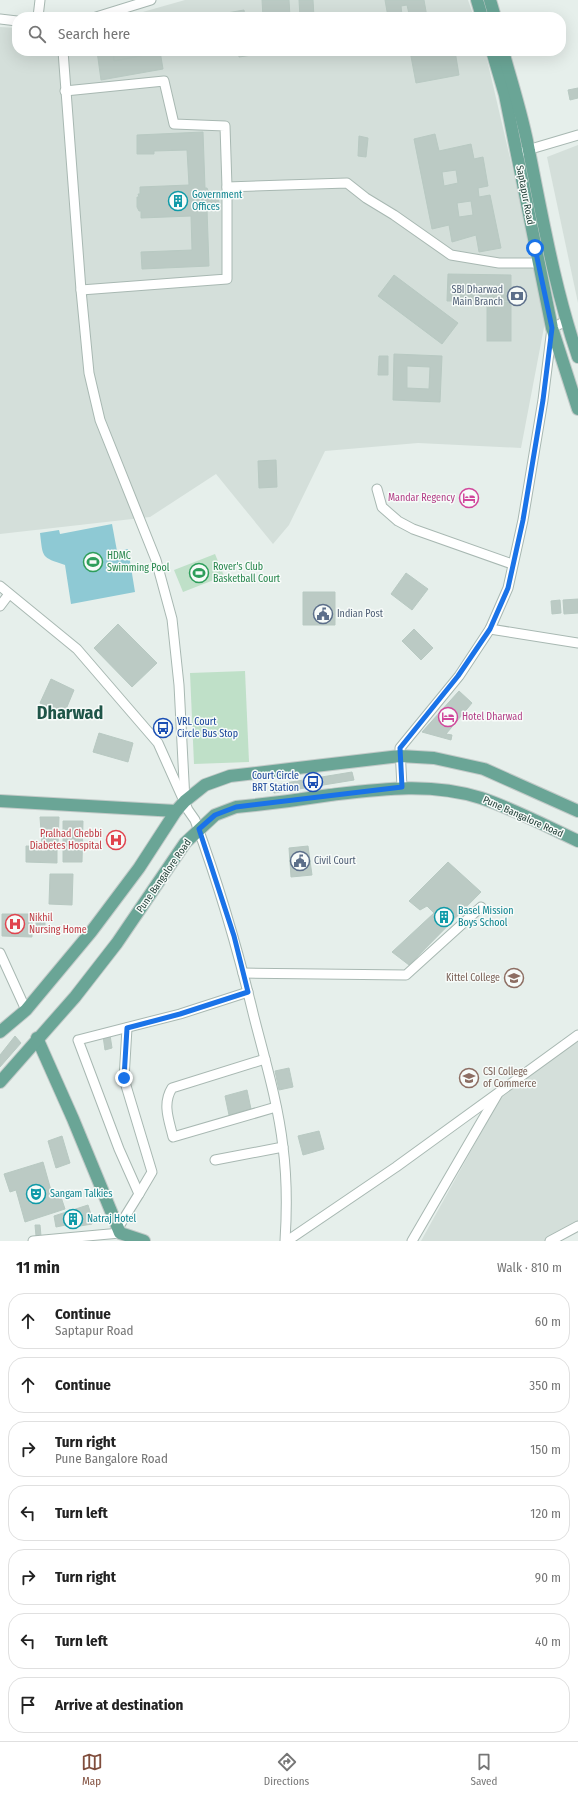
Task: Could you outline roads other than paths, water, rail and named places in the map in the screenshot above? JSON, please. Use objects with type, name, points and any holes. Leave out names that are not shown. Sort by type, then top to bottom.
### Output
[{"type":"main road","points":[[478,0],[481,12]]},
{"type":"main road","points":[[490,0],[494,12]]},
{"type":"main road","name":"Saptapur Road","points":[[493,56],[505,95],[552,328],[578,409]]},
{"type":"main road","name":"Saptapur Road","points":[[505,56],[529,150],[546,237],[566,322],[578,357]]},
{"type":"main road","points":[[0,1032],[26,1010],[91,932],[139,868],[176,811],[185,801],[205,785],[231,775],[400,756],[434,758],[484,769],[578,811]]},
{"type":"main road","name":"Pune Bangalore Road","points":[[0,1082],[37,1038],[75,997],[117,943],[185,843],[215,815],[236,807],[402,787],[454,792],[480,797],[578,841]]},
{"type":"main road","points":[[0,801],[176,811]]},
{"type":"main road","points":[[37,1038],[73,1119],[119,1230],[144,1241]]},
{"type":"street","points":[[39,12],[40,0]]},
{"type":"street","points":[[112,12],[152,0]]},
{"type":"street","points":[[0,19],[12,20]]},
{"type":"street","points":[[63,56],[81,290],[89,373],[100,420],[156,560],[172,619],[179,684],[185,801]]},
{"type":"street","points":[[65,91],[164,81],[174,124],[225,126],[227,187],[226,278],[81,290]]},
{"type":"street","points":[[516,153],[578,135]]},
{"type":"street","points":[[227,187],[347,183],[366,198],[394,214],[451,255],[499,262],[538,263]]},
{"type":"street","points":[[402,787],[400,748],[458,676],[490,629],[508,588],[512,564],[523,520],[540,422],[552,328],[566,322]]},
{"type":"street","points":[[378,489],[382,507],[398,521],[413,529],[512,564]]},
{"type":"street","points":[[0,586],[78,649],[158,743],[199,829],[234,936],[276,1107],[283,1147],[287,1206],[286,1241]]},
{"type":"street","points":[[0,606],[9,594]]},
{"type":"street","points":[[490,629],[578,643]]},
{"type":"street","points":[[243,973],[406,975],[481,907]]},
{"type":"street","points":[[0,953],[26,1010]]},
{"type":"street","points":[[139,1194],[116,1142],[78,1040],[180,1014],[248,992]]},
{"type":"street","points":[[33,1241],[119,1230],[152,1172],[124,1078],[127,1028]]},
{"type":"street","points":[[286,1241],[396,1167],[578,1035]]},
{"type":"street","points":[[265,1059],[172,1088],[167,1095],[166,1110],[174,1137],[276,1107]]},
{"type":"street","points":[[412,1241],[499,1092]]},
{"type":"street","points":[[215,1160],[283,1147]]},
{"type":"street","points":[[550,1241],[578,1226]]},
{"type":"water","name":"HDMC Swimming Pool","points":[[112,524],[117,551],[128,549],[135,592],[71,604],[65,565],[47,558],[43,552],[40,533],[59,530],[60,534]]},
{"type":"place","name":"Government Offices","points":[[178,201]]},
{"type":"place","name":"SBI Dharwad Main Branch","points":[[517,296]]},
{"type":"place","name":"Mandar Regency","points":[[469,498]]},
{"type":"place","name":"HDMC Swimming Pool","points":[[93,562]]},
{"type":"place","name":"Rover's Club Basketball Court","points":[[199,573]]},
{"type":"place","name":"Indian Post","points":[[323,614]]},
{"type":"place","name":"Hotel Dharwad","points":[[448,717]]},
{"type":"place","name":"VRL Court Circle Bus Stop","points":[[163,728]]},
{"type":"place","name":"Court Circle BRT Station","points":[[313,782]]},
{"type":"place","name":"Pralhad Chebbi Diabetes Hospital","points":[[116,840]]},
{"type":"place","name":"Civil Court","points":[[300,861]]},
{"type":"place","name":"Basel Mission Boys School","points":[[444,917]]},
{"type":"place","name":"Nikhil Nursing Home","points":[[15,924]]},
{"type":"place","name":"Kittel College","points":[[514,978]]},
{"type":"place","name":"CSI College of Commerce","points":[[469,1078]]},
{"type":"place","name":"Sangam Talkies","points":[[36,1194]]},
{"type":"place","name":"Natraj Hotel","points":[[73,1219]]},
{"type":"district","name":"Dharwad","points":[[70,713]]}]
